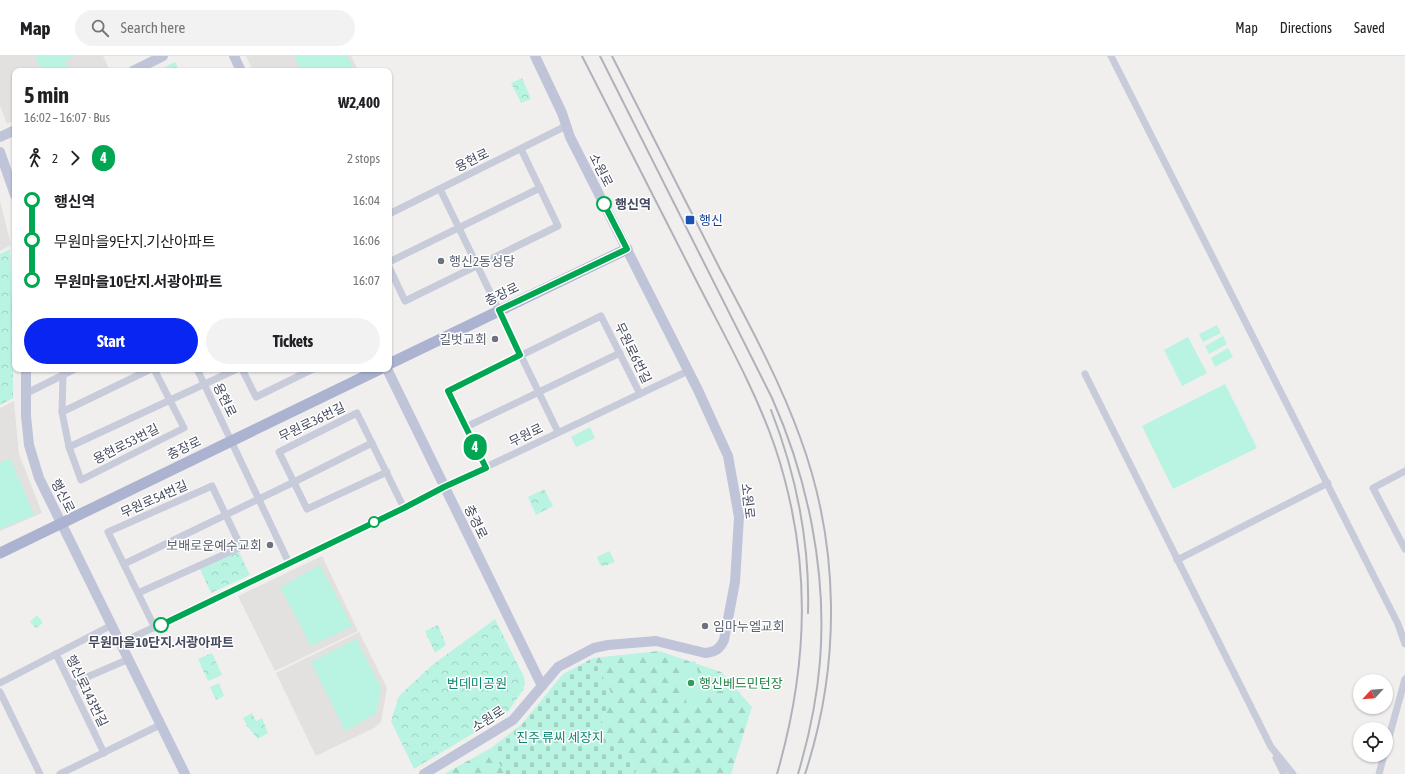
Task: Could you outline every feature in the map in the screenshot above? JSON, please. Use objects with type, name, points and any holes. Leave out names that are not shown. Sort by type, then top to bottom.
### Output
[{"type":"main road","points":[[139,68],[163,56]]},
{"type":"main road","points":[[234,56],[240,68]]},
{"type":"main road","name":"소원로","points":[[424,774],[513,720],[558,667],[594,648],[608,645],[656,641],[706,653],[718,650],[722,646],[724,640],[735,582],[739,517],[728,456],[688,371],[566,126],[562,113],[534,56]]},
{"type":"main road","points":[[0,138],[12,132]]},
{"type":"main road","points":[[0,152],[12,186]]},
{"type":"main road","name":"충장로","points":[[392,363],[627,249]]},
{"type":"main road","name":"행신로","points":[[26,372],[26,416],[29,445],[39,478],[185,774]]},
{"type":"main road","name":"충장로","points":[[0,553],[374,372]]},
{"type":"main road","name":"충경로","points":[[388,372],[542,686]]},
{"type":"street","points":[[1111,56],[1232,297],[1328,483],[1398,624],[1405,644]]},
{"type":"street","name":"용현로","points":[[392,213],[566,126]]},
{"type":"street","points":[[392,273],[405,301],[558,226],[521,149]]},
{"type":"street","points":[[392,261],[540,188]]},
{"type":"street","points":[[440,189],[558,432]]},
{"type":"street","name":"무원로6번길","points":[[486,468],[448,391],[601,316],[640,394]]},
{"type":"street","points":[[466,427],[620,353]]},
{"type":"street","name":"무원로","points":[[121,643],[404,508],[558,432],[688,371]]},
{"type":"street","points":[[26,393],[70,372]]},
{"type":"street","name":"용현로53번길","points":[[62,412],[146,372]]},
{"type":"street","name":"용현로53번길","points":[[63,375],[62,412],[69,447],[81,480],[184,428],[154,372]]},
{"type":"street","name":"용현로","points":[[198,372],[232,442]]},
{"type":"street","name":"용현로53번길","points":[[69,447],[230,372]]},
{"type":"street","points":[[244,372],[256,397],[307,372]]},
{"type":"street","points":[[1085,374],[1284,774]]},
{"type":"street","name":"무원로36번길","points":[[386,472],[307,509],[279,452],[357,413],[404,508]]},
{"type":"street","points":[[232,442],[289,563]]},
{"type":"street","points":[[124,564],[372,443]]},
{"type":"street","points":[[1405,471],[1374,488],[1405,549]]},
{"type":"street","points":[[1178,560],[1328,483]]},
{"type":"street","name":"무원로54번길","points":[[138,593],[241,547],[212,486],[108,532],[155,628]]},
{"type":"street","points":[[56,654],[112,625]]},
{"type":"street","name":"행신로143번길","points":[[0,683],[56,654],[104,753]]},
{"type":"street","points":[[71,684],[129,659]]},
{"type":"street","points":[[1393,723],[1405,679]]},
{"type":"street","points":[[0,692],[40,774]]},
{"type":"street","points":[[60,774],[160,725]]},
{"type":"street","points":[[1271,747],[1293,774]]},
{"type":"street","points":[[1379,774],[1382,762]]},
{"type":"shaded area","points":[[0,56],[103,56],[109,68],[12,68],[12,122],[7,124],[0,106]]},
{"type":"shaded area","points":[[246,56],[351,56],[357,68],[252,68]]},
{"type":"shaded area","points":[[0,201],[11,245],[0,251]]},
{"type":"shaded area","points":[[14,401],[19,454],[42,513],[0,531],[0,408]]},
{"type":"shaded area","points":[[322,556],[358,631],[275,671],[238,596]]},
{"type":"shaded area","points":[[359,632],[387,688],[381,722],[374,728],[316,756],[276,673]]},
{"type":"green space","points":[[35,56],[75,56],[65,61],[68,68],[41,68]]},
{"type":"green space","points":[[294,56],[347,56],[353,68],[300,68]]},
{"type":"green space","points":[[175,62],[178,68],[163,68]]},
{"type":"green space","points":[[522,78],[531,99],[521,103],[511,83]]},
{"type":"green space","points":[[10,249],[13,398],[0,405],[0,254]]},
{"type":"green space","points":[[1217,325],[1221,333],[1203,342],[1199,334]]},
{"type":"green space","points":[[1223,336],[1227,344],[1209,354],[1205,346]]},
{"type":"green space","points":[[1188,337],[1207,373],[1182,386],[1164,350]]},
{"type":"green space","points":[[1228,348],[1233,357],[1215,367],[1211,358]]},
{"type":"green space","points":[[1225,384],[1257,448],[1173,489],[1142,426]]},
{"type":"green space","points":[[590,427],[595,438],[576,447],[571,437]]},
{"type":"green space","points":[[10,458],[34,515],[0,529],[0,463]]},
{"type":"green space","points":[[544,489],[553,506],[536,515],[528,497]]},
{"type":"green space","points":[[609,551],[615,562],[605,566],[600,565],[597,557]]},
{"type":"green space","points":[[239,552],[250,575],[211,593],[200,569]]},
{"type":"green space","points":[[320,565],[352,626],[311,646],[280,587]]},
{"type":"green space","points":[[37,615],[43,623],[36,628],[30,622]]},
{"type":"green space","name":"번데미공원","points":[[495,619],[524,677],[525,684],[523,690],[507,713],[414,769],[391,721],[399,696],[431,666]]},
{"type":"green space","points":[[438,625],[446,645],[435,653],[425,631]]},
{"type":"green space","points":[[356,639],[381,688],[376,714],[345,731],[311,662]]},
{"type":"green space","points":[[659,651],[721,672],[752,707],[731,774],[634,774],[637,770],[597,731],[612,695],[593,658]]},
{"type":"green space","points":[[212,653],[222,675],[208,681],[198,659]]},
{"type":"green space","name":"진주 류씨 세장지","points":[[593,658],[612,695],[597,731],[637,770],[634,774],[505,774],[491,748],[522,724],[563,674]]},
{"type":"green space","name":"행신베드민턴장","points":[[695,661],[705,700],[687,704],[678,665]]},
{"type":"green space","points":[[219,683],[224,696],[216,700],[210,687]]},
{"type":"green space","points":[[252,713],[256,721],[262,718],[268,733],[258,739],[247,726],[243,718]]},
{"type":"green space","points":[[491,748],[505,774],[444,774]]},
{"type":"railway","points":[[582,56],[749,383],[775,447],[787,488],[795,529],[800,570],[802,610],[800,651],[795,692],[788,733],[777,774]]},
{"type":"railway","points":[[600,56],[772,398],[785,429],[805,493],[817,560],[821,594],[821,627],[819,675],[815,704],[798,774]]},
{"type":"railway","points":[[612,56],[753,331],[792,415],[813,478],[823,520],[829,562],[831,605],[830,648],[825,691],[817,733],[805,774]]},
{"type":"railway","points":[[771,410],[788,459],[800,510],[807,561],[808,613]]},
{"type":"bus line","name":"4","points":[[161,625],[486,468],[448,391],[520,355],[499,310],[627,249],[604,204]]},
{"type":"place","name":"행신역","points":[[604,204]]},
{"type":"place","name":"행신","points":[[690,220]]},
{"type":"place","name":"행신2동성당","points":[[441,261]]},
{"type":"place","name":"길벗교회","points":[[495,339]]},
{"type":"place","name":"보배로운예수교회","points":[[270,545]]},
{"type":"place","name":"무원마을10단지.서광아파트","points":[[161,625]]},
{"type":"place","name":"임마누엘교회","points":[[705,626]]},
{"type":"place","name":"행신베드민턴장","points":[[691,683]]}]
